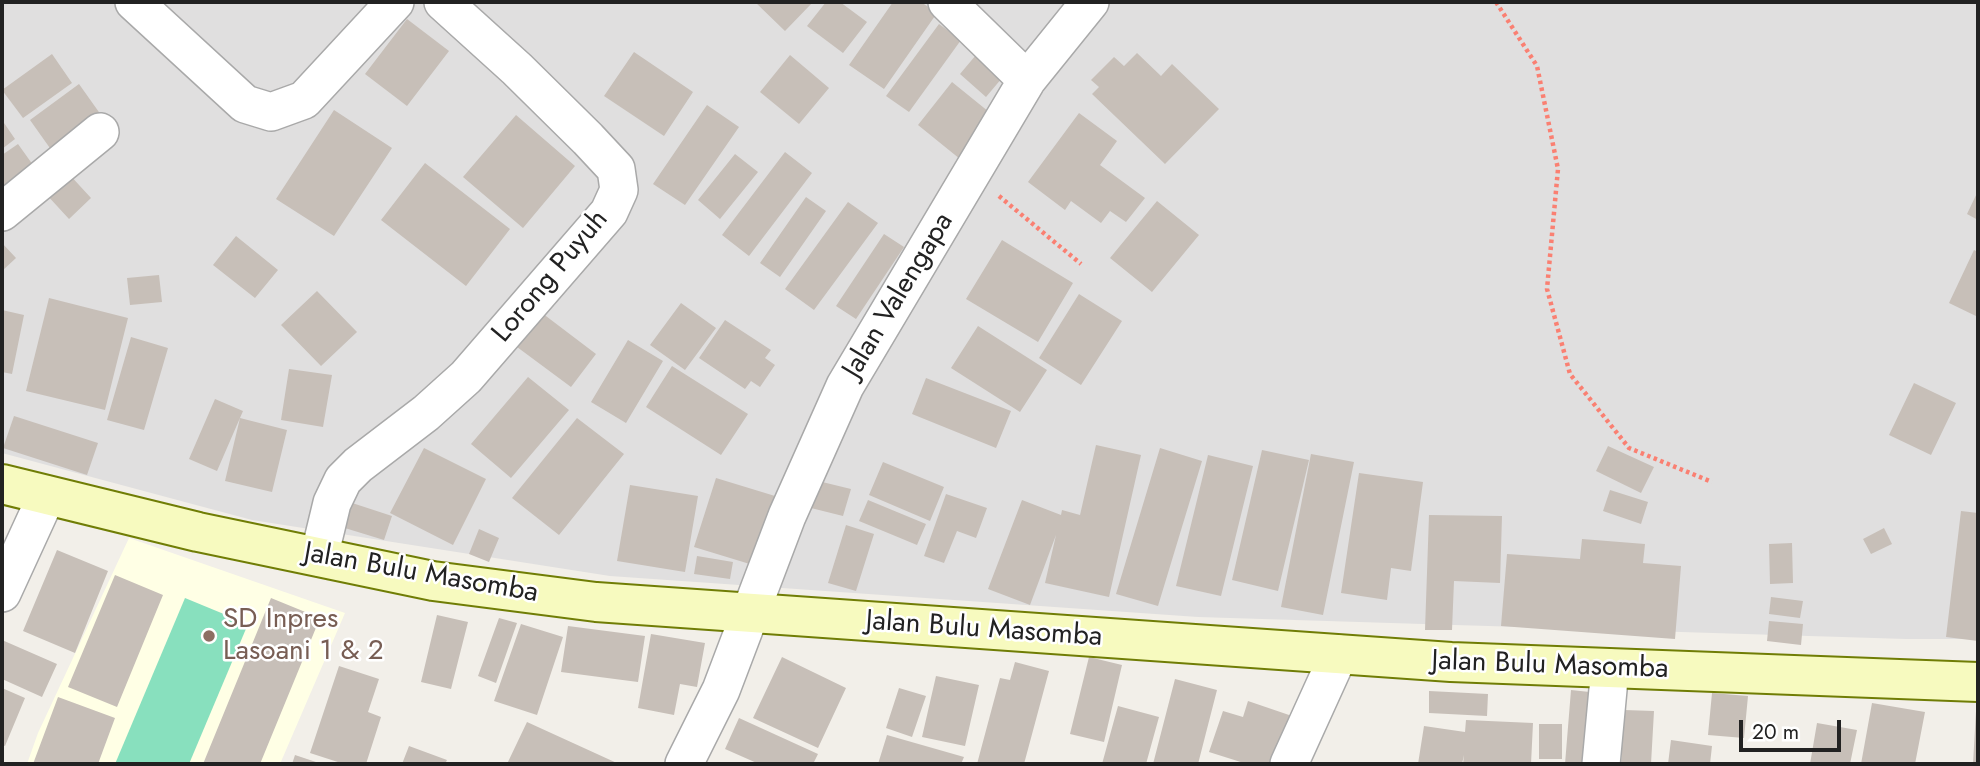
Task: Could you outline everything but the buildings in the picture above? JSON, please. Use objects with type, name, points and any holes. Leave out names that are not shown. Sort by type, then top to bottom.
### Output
[{"type":"street","points":[[134,2],[245,104],[271,112],[304,100],[395,2]]},
{"type":"street","name":"Lorong Puyuh","points":[[319,557],[332,503],[343,480],[466,377],[609,212],[619,190],[616,169],[588,139],[517,69],[443,2]]},
{"type":"street","points":[[947,2],[1027,80]]},
{"type":"street","name":"Jalan Valengapa","points":[[684,764],[721,690],[787,516],[845,386],[1027,80],[1090,2]]},
{"type":"street","points":[[2,212],[100,132]]},
{"type":"street","name":"Jalan Bulu Masomba","points":[[2,484],[198,532],[433,581],[596,602],[1451,663],[1978,682]]},
{"type":"street","points":[[2,593],[47,495]]},
{"type":"street","points":[[1289,764],[1339,654]]},
{"type":"street","points":[[1601,764],[1610,668]]},
{"type":"path","points":[[1496,2],[1537,66],[1558,169],[1548,289],[1570,374],[1629,448],[1712,482]]},
{"type":"path","points":[[971,174],[1081,264]]},
{"type":"shaded area","points":[[2,2],[1978,2],[1978,639],[1198,617],[610,576],[252,520],[2,453]]},
{"type":"shaded area","name":"SD Inpres Lasoani 1 & 2","points":[[129,538],[345,613],[280,764],[27,764],[38,733]]},
{"type":"green space","points":[[185,598],[248,624],[189,764],[115,764]]},
{"type":"place","name":"SD Inpres Lasoani 1 & 2","points":[[209,636]]}]
